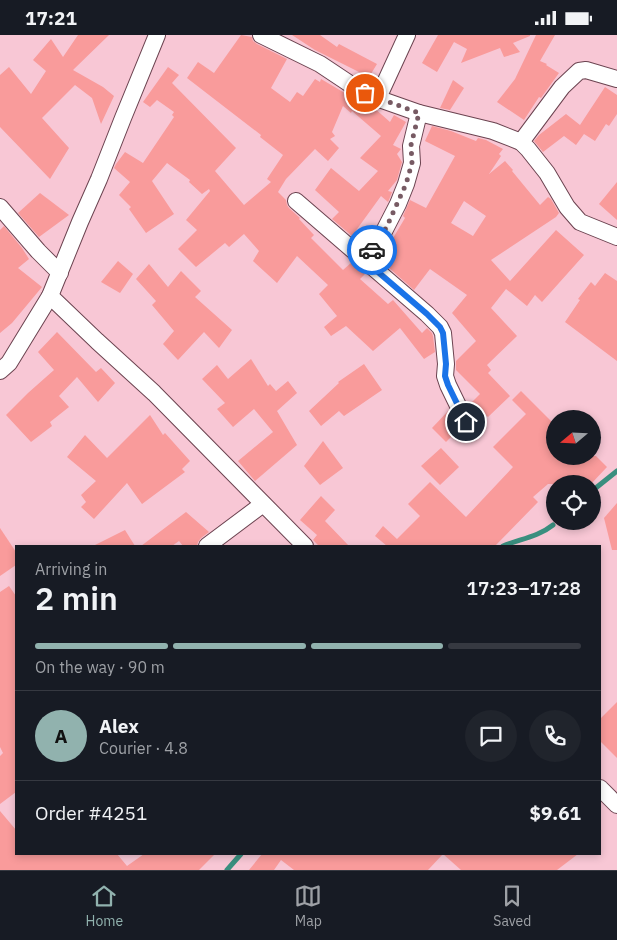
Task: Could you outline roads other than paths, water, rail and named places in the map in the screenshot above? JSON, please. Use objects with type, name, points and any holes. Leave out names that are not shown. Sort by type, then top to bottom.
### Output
[{"type":"street","points":[[0,371],[9,363],[50,296],[157,35]]},
{"type":"street","points":[[261,35],[320,64],[365,93],[419,113],[493,131],[521,142],[547,173],[567,207],[580,223],[617,237]]},
{"type":"street","points":[[378,98],[407,35]]},
{"type":"street","points":[[521,142],[562,87],[579,71],[586,70],[617,79]]},
{"type":"street","points":[[364,260],[380,239],[406,184],[412,163],[411,145],[419,113]]},
{"type":"street","points":[[296,201],[440,327],[443,333],[446,364],[445,376],[466,422]]},
{"type":"street","points":[[0,207],[60,273]]},
{"type":"street","points":[[50,296],[154,393],[304,545]]},
{"type":"street","points":[[208,545],[263,504]]},
{"type":"street","points":[[601,789],[617,805]]},
{"type":"waterway","points":[[601,484],[617,471]]},
{"type":"waterway","points":[[506,545],[546,530]]},
{"type":"waterway","points":[[227,870],[240,855]]}]
